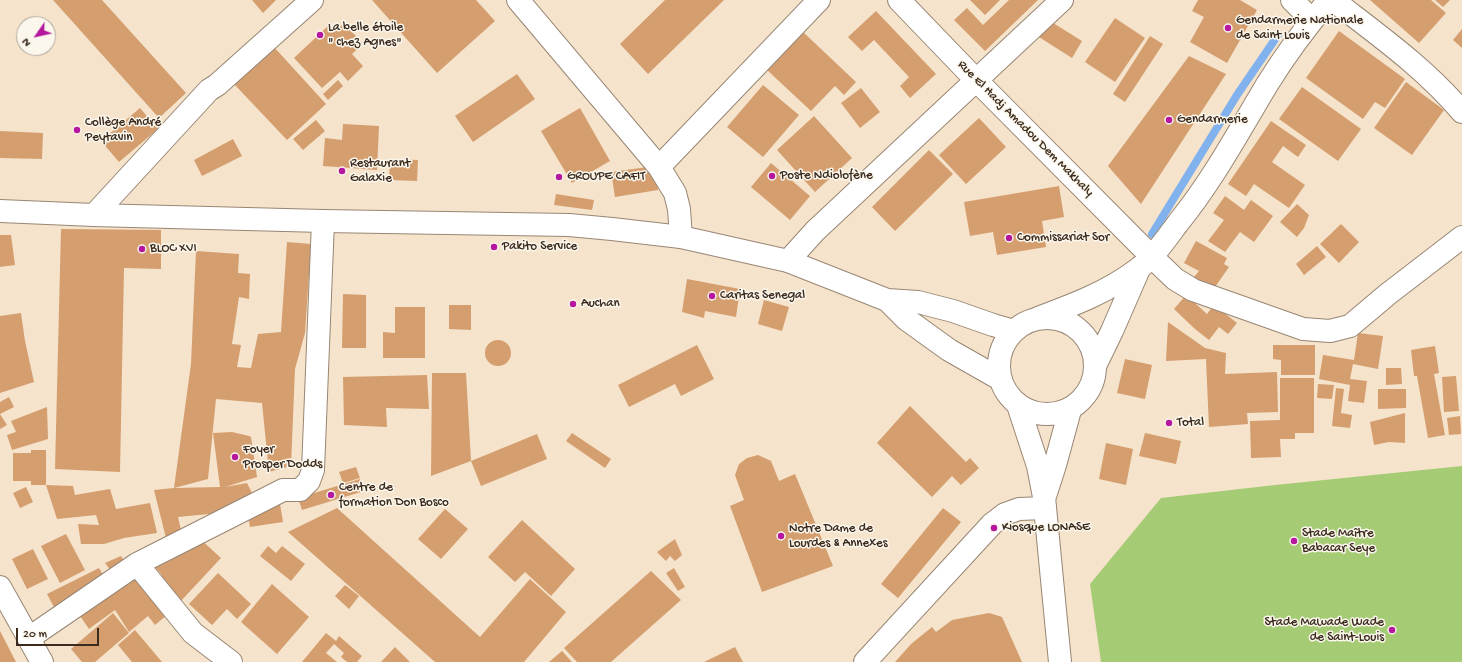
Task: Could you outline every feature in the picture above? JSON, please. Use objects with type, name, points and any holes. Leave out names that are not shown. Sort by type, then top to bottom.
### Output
[{"type":"street","points":[[94,215],[209,90],[217,85],[312,0]]},
{"type":"street","points":[[518,0],[659,167],[675,193],[679,209],[681,237]]},
{"type":"street","points":[[659,167],[819,0]]},
{"type":"street","name":"Rue El Hadj Amadou Dem Makhaly","points":[[899,0],[976,80],[1145,263],[1193,290],[1303,329],[1330,331],[1350,326],[1388,294],[1462,237]]},
{"type":"street","points":[[788,261],[815,231],[1062,0]]},
{"type":"street","points":[[1292,0],[1312,20]]},
{"type":"street","points":[[1096,364],[1145,263],[1199,198],[1236,140],[1269,82],[1312,20],[1329,0]]},
{"type":"street","points":[[1333,0],[1405,55],[1438,86],[1462,112]]},
{"type":"street","points":[[0,211],[323,221],[569,225],[681,237],[788,261],[887,300],[918,302],[952,311],[1014,331]]},
{"type":"street","points":[[29,638],[137,564],[283,490],[300,490],[309,481],[313,470],[323,221]]},
{"type":"street","points":[[1038,318],[1054,318],[1070,323],[1083,333],[1092,347],[1096,364],[1095,378],[1090,391],[1081,402],[1070,410],[1060,414],[1038,414],[1028,411],[1018,405],[1007,394],[1000,380],[998,366],[1000,353],[1005,341],[1024,323],[1091,298],[1145,263]]},
{"type":"street","points":[[887,300],[906,319],[949,350],[1000,380]]},
{"type":"street","points":[[1018,405],[1038,466],[1045,503],[1060,662]]},
{"type":"street","points":[[1045,503],[1070,410]]},
{"type":"street","points":[[866,662],[992,524],[1005,514],[1045,503]]},
{"type":"street","points":[[137,564],[193,633],[231,662]]},
{"type":"street","points":[[0,587],[6,614],[29,638],[42,662]]},
{"type":"green space","name":"Stade Maître Babacar Seye","points":[[1462,466],[1462,662],[1101,662],[1090,584],[1161,498]]},
{"type":"building","points":[[53,0],[102,0],[186,93],[159,118]]},
{"type":"building","points":[[252,0],[276,0],[263,13]]},
{"type":"building","points":[[372,0],[476,0],[495,21],[437,73]]},
{"type":"building","points":[[665,0],[724,0],[648,74],[620,44]]},
{"type":"building","points":[[970,0],[1000,0],[985,15]]},
{"type":"building","points":[[1009,0],[1038,0],[985,51],[954,20],[967,8],[983,25]]},
{"type":"building","points":[[1198,0],[1240,0],[1257,10],[1227,63],[1190,42],[1204,17],[1192,11]]},
{"type":"building","points":[[1370,0],[1431,0],[1446,13],[1419,43]]},
{"type":"building","points":[[1435,0],[1450,0],[1443,7]]},
{"type":"building","points":[[876,11],[936,74],[910,98],[900,86],[909,77],[874,40],[862,51],[848,37]]},
{"type":"building","points":[[1115,18],[1145,38],[1115,82],[1085,62]]},
{"type":"building","points":[[1050,21],[1082,41],[1072,58],[1039,37]]},
{"type":"building","points":[[344,23],[363,44],[352,54],[363,66],[348,81],[340,72],[322,88],[294,58],[329,25],[335,31]]},
{"type":"building","points":[[1462,29],[1462,48],[1453,40]]},
{"type":"building","points":[[802,31],[856,82],[844,95],[835,86],[811,111],[766,69]]},
{"type":"building","points":[[1339,31],[1405,79],[1385,108],[1375,102],[1363,119],[1306,78]]},
{"type":"building","points":[[1150,36],[1163,44],[1125,102],[1113,94]]},
{"type":"building","points":[[274,47],[326,104],[287,140],[234,84]]},
{"type":"building","name":"Gendarmerie","points":[[1189,56],[1226,74],[1141,204],[1108,166]]},
{"type":"building","points":[[517,74],[535,99],[473,142],[455,116]]},
{"type":"building","points":[[338,80],[343,86],[328,100],[323,94]]},
{"type":"building","points":[[1406,82],[1444,110],[1412,155],[1374,128]]},
{"type":"building","points":[[763,85],[799,115],[763,157],[727,127]]},
{"type":"building","points":[[1302,87],[1361,129],[1338,161],[1279,119]]},
{"type":"building","points":[[861,88],[880,112],[860,128],[841,103]]},
{"type":"building","points":[[140,108],[158,129],[119,162],[101,141]]},
{"type":"building","points":[[580,108],[610,161],[572,183],[541,131]]},
{"type":"building","points":[[814,116],[852,158],[815,192],[777,150]]},
{"type":"building","points":[[979,118],[1006,147],[966,184],[939,155]]},
{"type":"building","points":[[316,120],[325,131],[303,150],[293,139]]},
{"type":"building","points":[[1271,121],[1306,145],[1298,157],[1283,146],[1272,162],[1305,185],[1289,208],[1254,184],[1246,196],[1228,184]]},
{"type":"building","points":[[343,124],[379,126],[377,170],[323,166],[325,138],[342,140]]},
{"type":"building","points":[[0,131],[43,133],[42,159],[0,158]]},
{"type":"building","points":[[233,139],[242,156],[202,176],[194,160]]},
{"type":"building","points":[[929,150],[953,174],[895,231],[872,207]]},
{"type":"building","points":[[390,159],[418,160],[417,181],[389,180]]},
{"type":"building","points":[[771,163],[810,196],[790,220],[751,187]]},
{"type":"building","points":[[655,166],[658,190],[615,197],[611,172]]},
{"type":"building","points":[[1059,186],[1064,217],[1042,221],[1046,247],[997,255],[993,232],[970,236],[964,202]]},
{"type":"building","points":[[556,194],[594,200],[592,210],[554,205]]},
{"type":"building","points":[[1225,196],[1244,210],[1251,200],[1273,216],[1254,242],[1240,232],[1225,252],[1208,241],[1224,220],[1213,213]]},
{"type":"building","points":[[1297,204],[1309,215],[1304,228],[1297,237],[1280,222]]},
{"type":"building","points":[[1341,224],[1359,242],[1339,263],[1320,244]]},
{"type":"building","points":[[61,229],[161,230],[161,269],[124,268],[120,472],[55,469]]},
{"type":"building","points":[[0,235],[11,235],[15,265],[0,267]]},
{"type":"building","points":[[1196,241],[1227,258],[1224,264],[1229,267],[1213,290],[1194,277],[1199,271],[1184,263]]},
{"type":"building","points":[[287,242],[311,244],[305,333],[295,369],[291,466],[269,472],[262,403],[216,399],[208,479],[174,488],[191,364],[196,251],[239,254],[238,273],[250,274],[249,299],[239,297],[232,344],[241,345],[237,367],[251,368],[258,334],[281,332]]},
{"type":"building","points":[[1317,246],[1326,257],[1304,275],[1296,264]]},
{"type":"building","name":"Caritas Senegal","points":[[687,279],[740,289],[736,317],[705,311],[704,318],[682,312]]},
{"type":"building","points":[[343,294],[366,295],[366,348],[342,348]]},
{"type":"building","points":[[1186,295],[1207,314],[1214,305],[1237,323],[1228,334],[1219,327],[1209,340],[1174,309]]},
{"type":"building","points":[[764,300],[789,307],[782,331],[758,324]]},
{"type":"building","points":[[449,305],[471,305],[471,330],[449,329]]},
{"type":"building","points":[[395,307],[425,307],[425,358],[383,358],[383,332],[395,333]]},
{"type":"building","points":[[21,313],[25,341],[34,382],[0,393],[0,316]]},
{"type":"building","points":[[1168,322],[1205,348],[1226,353],[1225,374],[1277,372],[1278,412],[1247,413],[1248,424],[1209,427],[1206,359],[1166,361]]},
{"type":"building","points":[[1358,333],[1383,336],[1378,369],[1353,364],[1350,379],[1367,381],[1364,403],[1348,401],[1350,385],[1319,379],[1323,355],[1354,360]]},
{"type":"building","points":[[498,340],[507,344],[511,353],[507,362],[498,366],[489,362],[485,353],[489,344]]},
{"type":"building","points":[[697,345],[714,379],[681,396],[675,384],[629,407],[618,385]]},
{"type":"building","points":[[1273,345],[1315,345],[1315,375],[1281,375],[1281,360],[1273,359]]},
{"type":"building","points":[[1435,346],[1439,373],[1434,374],[1445,435],[1428,438],[1417,376],[1414,376],[1411,350]]},
{"type":"building","points":[[1125,359],[1152,365],[1145,399],[1117,393]]},
{"type":"building","points":[[1386,368],[1401,368],[1402,384],[1386,385]]},
{"type":"building","points":[[432,373],[466,373],[471,461],[431,476]]},
{"type":"building","points":[[427,375],[429,409],[386,408],[387,427],[344,425],[343,377]]},
{"type":"building","points":[[1456,376],[1459,411],[1444,412],[1442,377]]},
{"type":"building","points":[[1280,378],[1314,378],[1314,433],[1295,433],[1295,439],[1280,439],[1281,457],[1251,458],[1250,421],[1280,420]]},
{"type":"building","points":[[1318,384],[1334,385],[1332,399],[1317,398]]},
{"type":"building","points":[[1336,388],[1344,389],[1341,413],[1352,415],[1350,428],[1332,426]]},
{"type":"building","points":[[1378,389],[1406,389],[1406,408],[1378,409]]},
{"type":"building","points":[[9,397],[14,407],[0,414],[0,402]]},
{"type":"building","points":[[910,406],[966,462],[970,458],[979,468],[961,485],[952,476],[932,497],[877,443]]},
{"type":"building","points":[[47,407],[48,439],[12,450],[7,435],[16,432],[11,421]]},
{"type":"building","points":[[1405,413],[1405,443],[1389,442],[1374,445],[1370,422]]},
{"type":"building","points":[[0,414],[7,425],[0,429]]},
{"type":"building","points":[[1460,416],[1461,434],[1449,435],[1447,418]]},
{"type":"building","points":[[232,432],[251,437],[257,477],[225,487],[247,483],[255,499],[230,512],[178,517],[181,530],[166,538],[154,490],[220,487],[213,433]]},
{"type":"building","points":[[572,433],[611,459],[605,468],[566,441]]},
{"type":"building","points":[[1145,433],[1181,441],[1176,464],[1139,456]]},
{"type":"building","points":[[537,434],[547,459],[481,486],[471,461]]},
{"type":"building","points":[[1106,443],[1133,449],[1126,485],[1099,479]]},
{"type":"building","points":[[31,450],[46,450],[46,485],[31,485],[31,481],[13,481],[13,453],[31,453]]},
{"type":"building","name":"Notre Dame de Lourdes & Annexes","points":[[758,455],[771,461],[779,481],[795,474],[833,566],[762,592],[730,506],[744,500],[735,475],[739,464],[747,458]]},
{"type":"building","points":[[356,467],[360,478],[343,483],[339,472]]},
{"type":"building","name":"Centre de formation Don Bosco","points":[[360,479],[364,491],[302,510],[298,498]]},
{"type":"building","points":[[46,485],[73,486],[75,495],[110,489],[116,509],[150,503],[157,533],[124,538],[104,544],[81,544],[78,524],[99,525],[96,515],[57,519]]},
{"type":"building","points":[[26,487],[33,502],[20,508],[13,493]]},
{"type":"building","points":[[280,504],[283,522],[250,527],[247,509]]},
{"type":"building","points":[[337,508],[480,637],[530,579],[566,612],[524,662],[435,662],[288,532]]},
{"type":"building","points":[[943,508],[961,522],[898,598],[881,584]]},
{"type":"building","points":[[445,509],[468,529],[441,559],[418,539]]},
{"type":"building","points":[[522,520],[575,569],[551,596],[525,572],[515,582],[488,557]]},
{"type":"building","points":[[66,534],[85,570],[60,583],[41,546]]},
{"type":"building","points":[[197,536],[221,558],[180,602],[157,580],[162,575],[153,565]]},
{"type":"building","points":[[675,539],[682,555],[675,561],[670,556],[666,561],[657,552]]},
{"type":"building","points":[[268,546],[276,553],[282,546],[305,564],[291,581],[260,556]]},
{"type":"building","points":[[33,549],[48,579],[27,589],[12,559]]},
{"type":"building","points":[[121,556],[128,567],[115,576],[105,563]]},
{"type":"building","points":[[99,568],[106,580],[56,611],[47,594]]},
{"type":"building","points":[[674,568],[685,587],[678,591],[666,573]]},
{"type":"building","points":[[133,570],[167,615],[155,625],[148,616],[129,632],[115,610],[89,629],[76,610]]},
{"type":"building","points":[[651,571],[681,600],[611,662],[577,662],[564,648]]},
{"type":"building","points":[[218,573],[251,604],[237,619],[227,609],[212,625],[189,604]]},
{"type":"building","points":[[272,584],[309,617],[277,654],[241,622]]},
{"type":"building","points":[[345,585],[359,596],[349,609],[335,596]]},
{"type":"building","points":[[113,613],[129,633],[95,662],[82,662],[71,649]]},
{"type":"building","points":[[989,613],[1002,617],[1022,662],[895,662],[911,644],[932,627],[936,632],[952,620]]},
{"type":"building","points":[[135,630],[162,662],[132,662],[118,645]]},
{"type":"building","points":[[0,631],[16,662],[0,662]]},
{"type":"building","points":[[326,633],[336,641],[339,636],[362,656],[357,662],[347,662],[341,657],[344,653],[334,644],[326,653],[337,662],[302,662]]},
{"type":"building","points":[[395,647],[410,662],[381,662]]},
{"type":"building","points":[[735,647],[743,662],[704,662]]},
{"type":"building","points":[[562,651],[572,662],[549,662]]},
{"type":"waterway","points":[[1152,234],[1237,95],[1278,35]]},
{"type":"place","name":"Gendarmerie Nationale de Saint Louis","points":[[1228,28]]},
{"type":"place","name":"La belle étoile \" chez Agnes\"","points":[[320,35]]},
{"type":"place","name":"Gendarmerie","points":[[1169,120]]},
{"type":"place","name":"Collège André Peytavin","points":[[77,130]]},
{"type":"place","name":"Restaurant Galaxie","points":[[342,171]]},
{"type":"place","name":"Poste Ndiolofène","points":[[772,176]]},
{"type":"place","name":"GROUPE CAFIT","points":[[559,177]]},
{"type":"place","name":"Commissariat Sor","points":[[1009,238]]},
{"type":"place","name":"Pakito Service","points":[[494,247]]},
{"type":"place","name":"BLOC XVI","points":[[142,249]]},
{"type":"place","name":"Caritas Senegal","points":[[712,296]]},
{"type":"place","name":"Auchan","points":[[573,304]]},
{"type":"place","name":"Total","points":[[1169,423]]},
{"type":"place","name":"Foyer Prosper Dodds","points":[[235,457]]},
{"type":"place","name":"Centre de formation Don Bosco","points":[[331,495]]},
{"type":"place","name":"Kiosque LONASE","points":[[994,528]]},
{"type":"place","name":"Notre Dame de Lourdes & Annexes","points":[[781,536]]},
{"type":"place","name":"Stade Maître Babacar Seye","points":[[1294,541]]},
{"type":"place","name":"Stade Mawade Wade de Saint-Louis","points":[[1392,630]]}]
